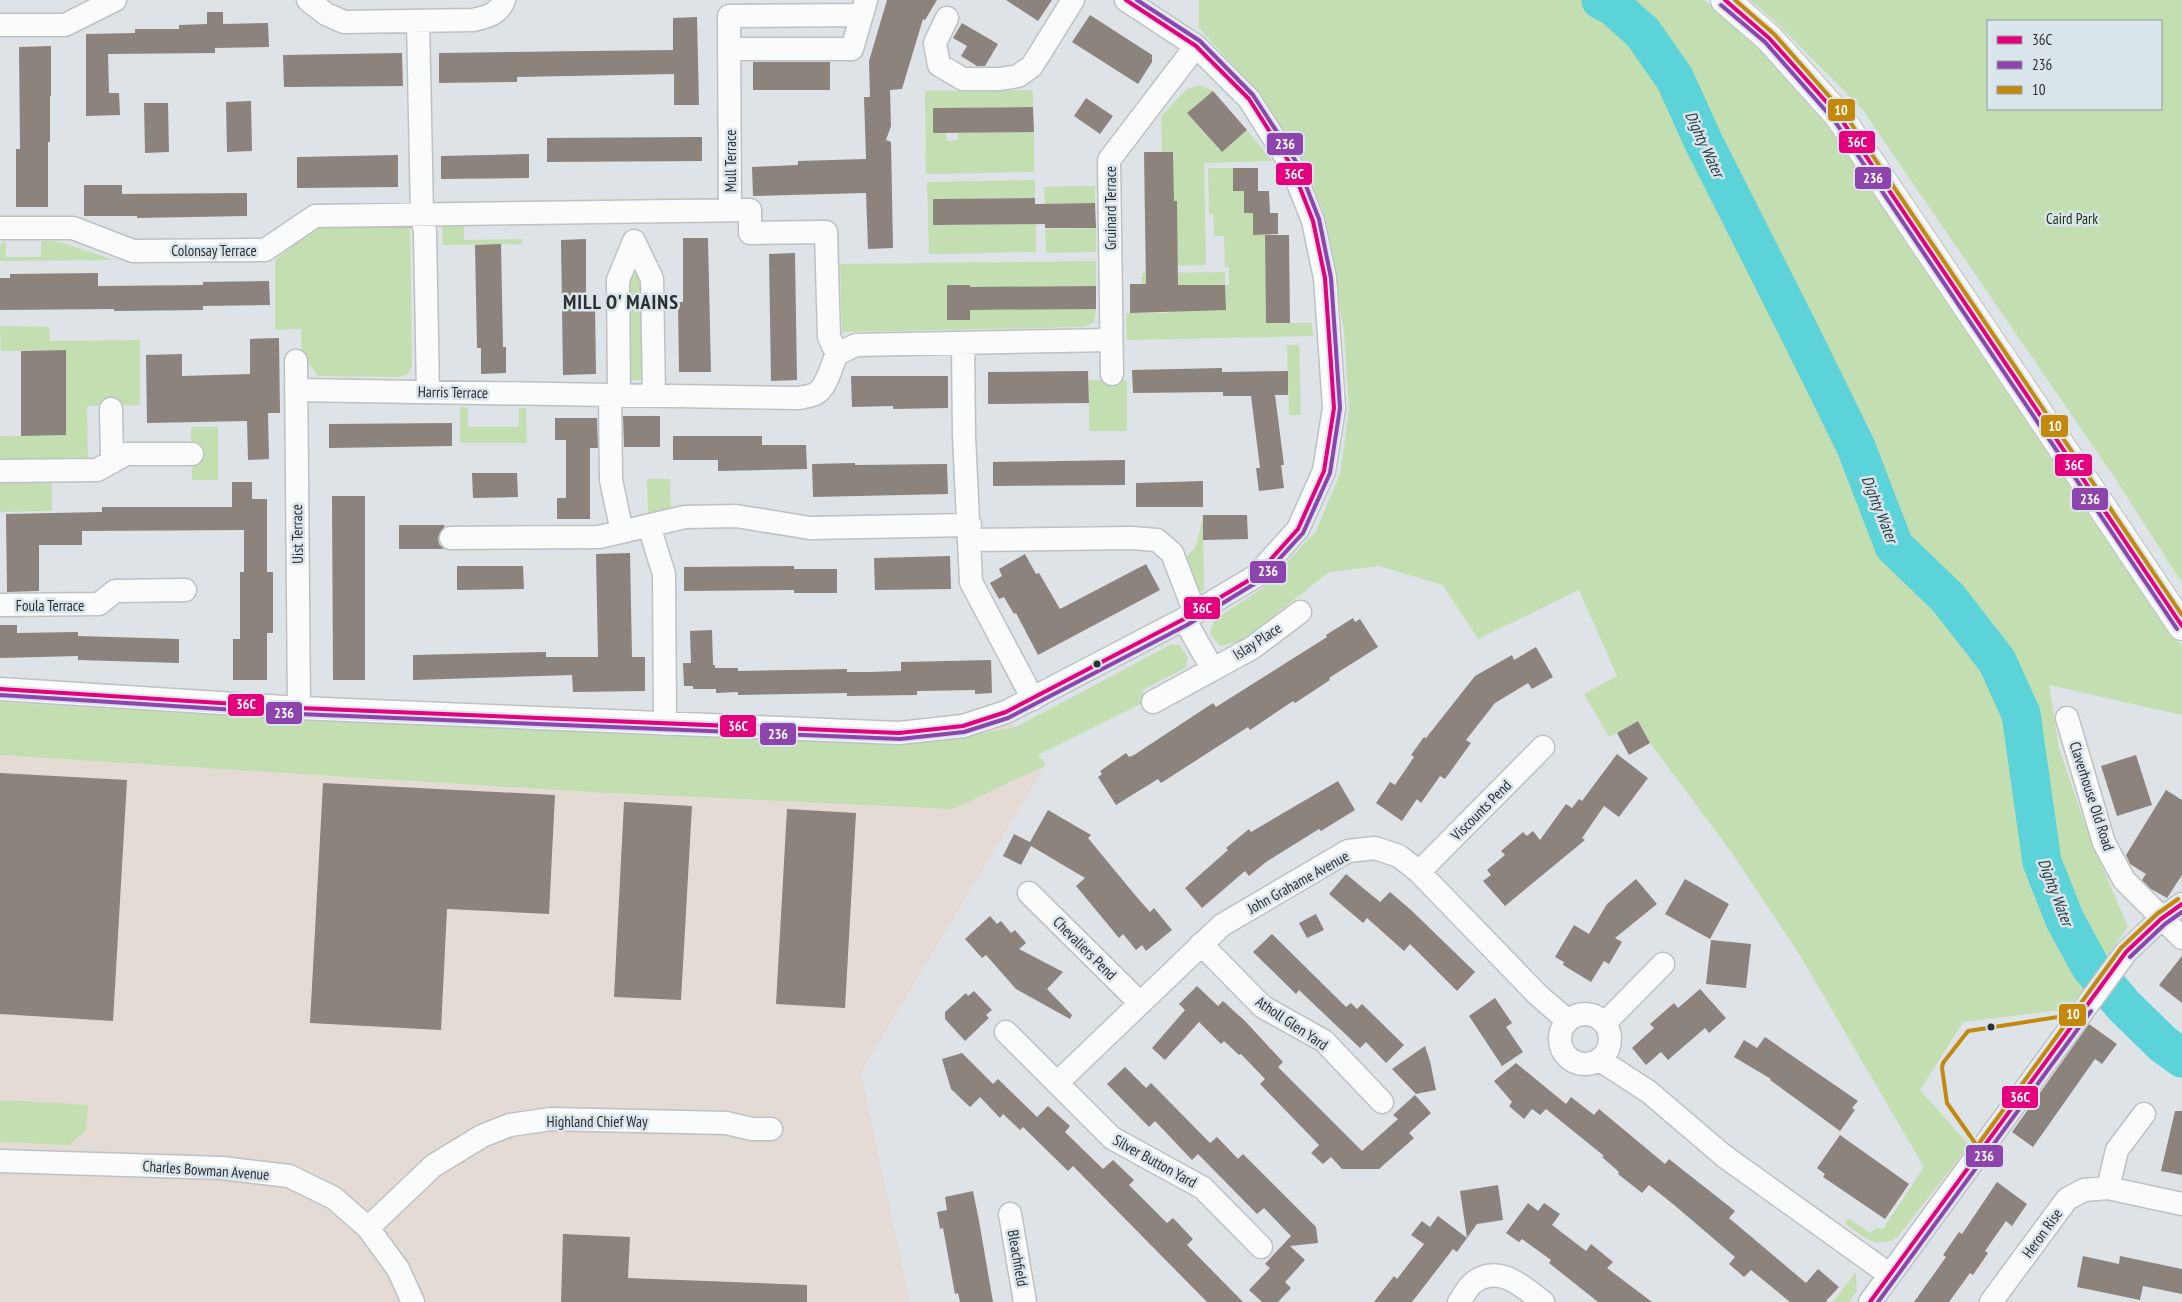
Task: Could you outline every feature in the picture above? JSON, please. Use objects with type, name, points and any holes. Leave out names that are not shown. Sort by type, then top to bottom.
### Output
[{"type":"street","points":[[0,25],[65,25],[115,0]]},
{"type":"street","points":[[308,0],[326,14],[344,22],[473,20],[490,16],[502,5],[504,0]]},
{"type":"street","points":[[947,18],[935,43],[939,65],[963,79],[1000,79],[1018,76],[1032,66],[1072,0]]},
{"type":"street","points":[[0,689],[299,708],[898,733],[963,726],[1006,712],[1190,616],[1256,576],[1298,529],[1324,471],[1334,408],[1326,278],[1313,220],[1290,165],[1249,99],[1196,46],[1126,0]]},
{"type":"street","points":[[1725,0],[1769,38],[1839,116],[2182,626]]},
{"type":"street","name":"Mull Terrace","points":[[729,49],[852,49],[864,8],[729,16],[729,49],[730,210],[750,210],[750,233],[826,232],[829,337],[837,354]]},
{"type":"street","points":[[418,21],[428,392]]},
{"type":"street","name":"Gruinard Terrace","points":[[1112,374],[1109,160],[1196,46]]},
{"type":"street","name":"Colonsay Terrace","points":[[0,228],[73,228],[133,250],[265,250],[315,216],[730,210]]},
{"type":"street","points":[[633,211],[634,241],[652,279],[654,395]]},
{"type":"street","points":[[622,532],[611,480],[618,280],[634,241]]},
{"type":"street","points":[[837,354],[856,345],[1112,340]]},
{"type":"street","points":[[963,343],[964,436],[971,582],[1033,699]]},
{"type":"street","name":"Harris Terrace","points":[[296,390],[799,398],[816,394],[826,383],[830,367],[837,354]]},
{"type":"street","name":"Uist Terrace","points":[[296,360],[299,708]]},
{"type":"street","points":[[112,408],[112,462]]},
{"type":"street","points":[[0,471],[97,470],[126,454],[192,454]]},
{"type":"street","points":[[451,538],[599,537],[685,517],[736,516],[810,528],[970,532],[1157,540],[1172,552],[1190,616],[1212,668]]},
{"type":"street","points":[[649,526],[664,574],[665,724]]},
{"type":"street","name":"Foula Terrace","points":[[0,605],[99,604],[115,591],[185,590]]},
{"type":"street","name":"Islay Place","points":[[1153,702],[1212,668],[1252,648],[1300,612]]},
{"type":"street","name":"Claverhouse Old Road","points":[[2067,718],[2104,843],[2124,880],[2182,938]]},
{"type":"street","name":"Viscounts Pend","points":[[1419,872],[1543,747]]},
{"type":"street","name":"John Grahame Avenue","points":[[1057,1083],[1222,925],[1348,851],[1375,848],[1399,856],[1419,872],[1538,994],[1568,1021]]},
{"type":"street","name":"Chevaliers Pend","points":[[1029,893],[1140,1003]]},
{"type":"street","points":[[1870,1302],[2126,952],[2161,919],[2182,904]]},
{"type":"street","name":"Atholl Glen Yard","points":[[1201,944],[1263,1007],[1324,1041],[1382,1102]]},
{"type":"street","points":[[1605,1023],[1663,964]]},
{"type":"street","points":[[1591,1015],[1605,1023],[1611,1038],[1606,1054],[1600,1060],[1584,1064],[1569,1058],[1561,1044],[1560,1036],[1568,1021],[1575,1016],[1591,1015]]},
{"type":"street","name":"Silver Button Yard","points":[[1006,1032],[1112,1138],[1203,1188],[1261,1247]]},
{"type":"street","points":[[1600,1060],[1649,1092],[1724,1156],[1890,1274]]},
{"type":"street","points":[[2108,1188],[2116,1150],[2144,1114]]},
{"type":"street","name":"Highland Chief Way","points":[[368,1228],[433,1166],[482,1136],[510,1125],[551,1119],[726,1123],[752,1130],[771,1130]]},
{"type":"street","name":"Charles Bowman Avenue","points":[[0,1161],[222,1168],[289,1176],[334,1198],[368,1228],[398,1269],[413,1302]]},
{"type":"street","name":"Heron Rise","points":[[1991,1302],[2067,1200],[2084,1190],[2108,1188],[2182,1204]]},
{"type":"street","name":"Bleachfield","points":[[1010,1214],[1025,1302]]},
{"type":"street","points":[[1459,1302],[1473,1283],[1492,1275],[1512,1278],[1543,1302]]},
{"type":"shaded area","points":[[0,689],[898,733],[1006,712],[1046,765],[861,1073],[910,1302],[0,1302]]},
{"type":"green space","points":[[1199,0],[1704,0],[1722,13],[1754,43],[1828,126],[2182,646],[2182,715],[2049,685],[2059,748],[2089,836],[2128,927],[2069,1009],[1963,1022],[1920,1090],[1969,1145],[1897,1238],[1889,1241],[1875,1242],[1863,1237],[1845,1223],[1848,1218],[1870,1233],[1876,1228],[1883,1229],[1924,1167],[1801,957],[1732,853],[1650,743],[1638,721],[1609,737],[1584,694],[1617,676],[1579,590],[1478,639],[1443,585],[1379,566],[1329,572],[1242,641],[1220,646],[1210,634],[1214,620],[1263,588],[1316,531],[1340,474],[1349,411],[1344,331],[1325,217],[1301,157],[1257,91],[1199,28]]},
{"type":"green space","name":"Caird Park","points":[[1750,0],[2182,0],[2182,583],[2117,481],[1862,109],[1777,23]]},
{"type":"green space","points":[[1201,85],[1213,91],[1187,113],[1221,152],[1247,130],[1272,161],[1204,163],[1206,265],[1146,266],[1145,259],[1177,258],[1176,201],[1144,201],[1145,191],[1174,190],[1173,152],[1162,152],[1161,116],[1187,89]]},
{"type":"green space","points":[[1033,90],[1033,107],[933,108],[933,132],[946,133],[947,141],[958,140],[958,133],[1034,132],[1034,172],[926,174],[925,91]]},
{"type":"green space","points":[[1208,168],[1233,168],[1233,191],[1244,191],[1253,213],[1253,235],[1265,235],[1266,323],[1312,323],[1313,336],[1127,340],[1126,313],[1169,313],[1168,284],[1142,284],[1142,273],[1225,272],[1225,285],[1229,285],[1229,267],[1225,267],[1224,236],[1214,236],[1213,214],[1209,214]]},
{"type":"green space","points":[[1035,180],[1035,198],[933,199],[933,225],[1036,224],[1036,252],[929,254],[927,182]]},
{"type":"green space","points":[[1095,186],[1095,203],[1045,204],[1044,187]]},
{"type":"green space","points":[[442,224],[464,224],[464,240],[522,239],[522,244],[443,245]]},
{"type":"green space","points":[[410,225],[412,366],[408,374],[398,377],[318,376],[302,354],[301,329],[275,330],[275,260],[316,227]]},
{"type":"green space","points":[[1096,228],[1096,252],[1046,253],[1045,229]]},
{"type":"green space","points":[[6,241],[6,257],[41,257],[41,241],[60,242],[114,260],[0,261],[0,245]]},
{"type":"green space","points":[[1096,261],[1096,286],[973,288],[974,310],[1096,309],[1094,322],[1084,327],[842,332],[840,264]]},
{"type":"green space","points":[[631,275],[639,275],[643,280],[645,380],[628,380],[627,281]]},
{"type":"green space","points":[[0,326],[49,327],[50,341],[140,340],[140,405],[87,406],[88,462],[0,461],[0,436],[66,435],[65,350],[1,351]]},
{"type":"green space","points":[[1287,345],[1299,345],[1301,415],[1289,415]]},
{"type":"green space","points":[[1089,380],[1127,380],[1127,431],[1089,431]]},
{"type":"green space","points":[[460,407],[468,408],[468,427],[519,427],[519,408],[526,408],[527,443],[460,443]]},
{"type":"green space","points":[[191,427],[218,427],[218,480],[192,480]]},
{"type":"green space","points":[[647,479],[670,479],[671,510],[648,514]]},
{"type":"green space","points":[[0,481],[52,481],[52,511],[0,512]]},
{"type":"green space","points":[[1203,515],[1204,590],[1197,594],[1185,558],[1196,547]]},
{"type":"green space","points":[[1170,645],[1180,645],[1188,658],[1185,668],[1142,690],[1147,701],[1038,755],[1046,765],[953,809],[592,792],[0,755],[0,702],[297,720],[871,744],[942,741],[1016,727]]},
{"type":"green space","points":[[0,1100],[88,1105],[86,1131],[69,1145],[0,1142]]},
{"type":"green space","points":[[1856,1272],[1857,1291],[1849,1302],[1833,1302]]},
{"type":"building","points":[[887,0],[937,0],[925,20],[923,19],[902,89],[890,90],[891,126],[886,140],[891,142],[893,248],[868,249],[866,193],[753,196],[752,167],[798,165],[798,161],[866,159],[864,97],[870,97],[869,61]]},
{"type":"building","points":[[1006,0],[1052,0],[1038,21]]},
{"type":"building","points":[[207,12],[223,12],[223,24],[268,23],[269,47],[215,48],[215,53],[108,54],[109,93],[119,93],[120,115],[86,116],[86,34],[135,33],[135,29],[179,29],[179,25],[207,24]]},
{"type":"building","points":[[1090,15],[1152,55],[1152,62],[1138,84],[1072,42]]},
{"type":"building","points":[[697,17],[699,105],[674,105],[674,74],[517,77],[517,82],[439,83],[439,53],[673,50],[673,18]]},
{"type":"building","points":[[962,23],[998,44],[985,66],[977,66],[961,56],[967,46],[953,38]]},
{"type":"building","points":[[51,46],[48,207],[16,207],[16,149],[20,149],[19,47]]},
{"type":"building","points":[[402,53],[403,86],[284,87],[283,55]]},
{"type":"building","points":[[753,62],[830,62],[830,90],[753,90]]},
{"type":"building","points":[[1213,91],[1247,130],[1222,152],[1187,113]]},
{"type":"building","points":[[1086,98],[1113,116],[1100,134],[1074,116]]},
{"type":"building","points":[[251,101],[252,151],[227,152],[226,102]]},
{"type":"building","points":[[144,103],[168,103],[169,152],[145,153]]},
{"type":"building","points":[[1033,107],[1034,132],[933,133],[933,108]]},
{"type":"building","points":[[702,137],[702,161],[547,162],[547,138]]},
{"type":"building","points":[[1144,152],[1173,152],[1174,201],[1177,201],[1178,285],[1225,285],[1226,310],[1130,313],[1130,284],[1146,284]]},
{"type":"building","points":[[529,154],[529,178],[441,179],[441,156]]},
{"type":"building","points":[[398,155],[398,187],[297,188],[297,157]]},
{"type":"building","points":[[1233,168],[1258,168],[1258,191],[1269,191],[1270,213],[1278,213],[1278,234],[1253,235],[1253,213],[1244,213],[1244,191],[1233,191]]},
{"type":"building","points":[[84,185],[122,185],[122,194],[247,193],[247,216],[137,218],[137,216],[84,216]]},
{"type":"building","points":[[1035,198],[1035,204],[1095,203],[1096,228],[1045,228],[1045,224],[933,225],[933,199]]},
{"type":"building","points":[[1265,235],[1289,235],[1290,323],[1266,323]]},
{"type":"building","points":[[683,238],[708,238],[711,372],[679,372],[678,302],[683,302]]},
{"type":"building","points":[[586,239],[586,304],[595,304],[596,374],[563,375],[561,240]]},
{"type":"building","points":[[501,244],[503,347],[506,347],[506,373],[481,374],[481,348],[477,348],[475,245]]},
{"type":"building","points":[[795,253],[797,380],[771,381],[769,254]]},
{"type":"building","points":[[98,273],[98,286],[203,285],[203,282],[269,281],[270,305],[203,306],[203,310],[0,310],[0,278],[10,278],[10,274]]},
{"type":"building","points":[[947,285],[970,285],[970,287],[1096,286],[1096,309],[970,310],[970,320],[947,320]]},
{"type":"building","points":[[279,338],[280,413],[268,413],[269,459],[248,460],[247,421],[147,423],[146,355],[182,354],[182,376],[250,374],[250,339]]},
{"type":"building","points":[[66,350],[66,435],[21,436],[21,351]]},
{"type":"building","points":[[1222,368],[1222,372],[1288,371],[1288,395],[1275,395],[1284,465],[1281,465],[1284,488],[1259,491],[1256,468],[1260,468],[1251,396],[1223,396],[1223,392],[1133,393],[1132,370]]},
{"type":"building","points":[[1088,371],[1089,403],[988,404],[988,372]]},
{"type":"building","points":[[851,376],[948,376],[948,408],[893,409],[893,406],[852,407]]},
{"type":"building","points":[[623,416],[660,416],[660,447],[624,447]]},
{"type":"building","points":[[555,418],[597,418],[598,448],[590,448],[590,519],[557,519],[557,498],[566,498],[566,440],[555,440]]},
{"type":"building","points":[[452,423],[452,446],[329,448],[329,424]]},
{"type":"building","points":[[673,436],[762,436],[762,445],[806,445],[807,469],[718,471],[718,460],[673,460]]},
{"type":"building","points":[[1125,460],[1125,485],[993,486],[993,462]]},
{"type":"building","points":[[855,463],[855,465],[947,464],[948,494],[813,497],[812,464]]},
{"type":"building","points":[[472,473],[517,473],[518,497],[473,498]]},
{"type":"building","points":[[1203,481],[1203,507],[1136,507],[1136,483]]},
{"type":"building","points":[[232,482],[252,482],[252,499],[267,499],[267,572],[273,572],[273,633],[267,633],[267,680],[233,680],[233,639],[240,639],[240,572],[244,572],[244,530],[82,531],[82,545],[39,545],[39,591],[7,592],[6,514],[102,512],[102,507],[232,507]]},
{"type":"building","points":[[332,496],[365,496],[365,680],[333,680]]},
{"type":"building","points":[[1203,515],[1247,515],[1248,539],[1203,540]]},
{"type":"building","points":[[399,525],[445,525],[438,538],[439,544],[444,549],[399,549]]},
{"type":"building","points":[[630,553],[632,657],[645,657],[645,691],[573,692],[572,675],[413,680],[413,655],[546,652],[546,657],[598,657],[596,554]]},
{"type":"building","points":[[1025,554],[1036,574],[1039,573],[1060,609],[1146,564],[1160,590],[1038,655],[1016,613],[1014,614],[1004,597],[999,599],[990,583],[1002,576],[999,569]]},
{"type":"building","points":[[950,556],[951,589],[875,590],[874,558]]},
{"type":"building","points":[[457,566],[523,566],[524,589],[457,590]]},
{"type":"building","points":[[794,566],[794,569],[837,569],[837,593],[794,593],[794,590],[684,591],[684,567]]},
{"type":"building","points":[[1353,618],[1355,622],[1360,619],[1378,647],[1329,678],[1330,680],[1295,703],[1293,701],[1250,730],[1248,727],[1161,783],[1158,779],[1116,805],[1098,777],[1102,774],[1100,771],[1126,753],[1129,757],[1134,755],[1213,703],[1216,707],[1327,637],[1326,635]]},
{"type":"building","points":[[0,625],[17,625],[17,633],[78,632],[78,636],[179,639],[179,663],[78,660],[78,656],[0,658]]},
{"type":"building","points":[[712,630],[713,665],[715,665],[715,668],[738,668],[738,671],[847,669],[847,672],[869,672],[901,671],[901,662],[991,660],[992,693],[975,694],[975,690],[917,691],[917,695],[847,696],[847,693],[738,695],[738,692],[716,693],[716,689],[693,689],[693,686],[684,686],[683,663],[691,663],[690,631]]},
{"type":"building","points":[[1536,647],[1553,677],[1532,689],[1528,683],[1495,703],[1466,740],[1471,743],[1445,779],[1440,776],[1421,803],[1417,799],[1402,821],[1376,803],[1390,782],[1395,785],[1414,757],[1411,755],[1424,737],[1426,738],[1475,676],[1512,655],[1514,660]]},
{"type":"building","points":[[1638,721],[1650,743],[1629,755],[1617,733]]},
{"type":"building","points":[[1617,754],[1648,778],[1619,817],[1604,806],[1582,838],[1585,840],[1505,906],[1483,881],[1491,875],[1487,870],[1505,855],[1501,851],[1523,832],[1527,836],[1533,831],[1540,840],[1566,804],[1572,808],[1579,799],[1582,801]]},
{"type":"building","points":[[2136,755],[2152,805],[2117,816],[2101,766]]},
{"type":"building","points":[[0,773],[127,780],[113,1021],[0,1014]]},
{"type":"building","points":[[1338,781],[1355,810],[1321,831],[1319,829],[1266,862],[1249,876],[1245,871],[1202,908],[1185,888],[1228,850],[1226,848],[1249,829],[1251,832]]},
{"type":"building","points":[[323,783],[555,795],[549,914],[447,909],[441,1030],[310,1023]]},
{"type":"building","points":[[2166,790],[2182,800],[2182,875],[2167,898],[2151,889],[2142,880],[2146,874],[2130,864],[2126,855]]},
{"type":"building","points":[[624,802],[692,806],[681,1000],[614,997]]},
{"type":"building","points":[[787,809],[856,813],[845,1008],[776,1004]]},
{"type":"building","points":[[1048,810],[1091,835],[1088,838],[1135,895],[1150,912],[1154,908],[1172,930],[1146,951],[1142,945],[1136,950],[1123,934],[1119,938],[1076,886],[1085,878],[1031,846],[1021,865],[1003,856],[1014,834],[1030,842]]},
{"type":"building","points":[[1346,874],[1380,902],[1390,892],[1475,972],[1457,991],[1410,944],[1404,951],[1367,918],[1363,923],[1329,894]]},
{"type":"building","points":[[1636,879],[1657,904],[1615,938],[1622,942],[1609,964],[1604,961],[1591,982],[1563,965],[1564,962],[1555,957],[1574,925],[1589,934],[1607,904]]},
{"type":"building","points":[[1685,879],[1729,904],[1710,939],[1665,914]]},
{"type":"building","points":[[1316,914],[1324,930],[1307,938],[1299,923]]},
{"type":"building","points":[[990,916],[997,924],[1001,921],[1011,933],[1015,930],[1026,943],[1019,949],[1063,972],[1047,989],[1072,1015],[1070,1019],[1016,989],[986,955],[982,958],[965,939]]},
{"type":"building","points":[[1272,934],[1346,1007],[1351,1003],[1357,1009],[1362,1004],[1404,1045],[1386,1063],[1366,1042],[1360,1048],[1299,990],[1296,994],[1253,952]]},
{"type":"building","points":[[1711,940],[1751,944],[1746,988],[1706,984]]},
{"type":"building","points":[[2182,956],[2182,1003],[2159,985]]},
{"type":"building","points":[[1197,986],[1218,1006],[1223,1001],[1245,1021],[1283,1062],[1278,1067],[1362,1151],[1398,1119],[1393,1115],[1415,1095],[1431,1113],[1409,1133],[1414,1138],[1379,1169],[1342,1169],[1331,1157],[1323,1164],[1311,1153],[1319,1145],[1260,1084],[1265,1079],[1241,1054],[1239,1055],[1224,1041],[1221,1044],[1199,1022],[1165,1060],[1152,1048],[1185,1010],[1179,1004]]},
{"type":"building","points":[[1700,989],[1726,1018],[1709,1033],[1705,1028],[1668,1060],[1661,1052],[1646,1065],[1632,1048],[1654,1028],[1650,1024],[1674,1003],[1678,1008]]},
{"type":"building","points":[[974,991],[992,1010],[986,1015],[989,1018],[965,1041],[945,1019],[945,1012],[966,993],[968,996]]},
{"type":"building","points":[[1495,998],[1512,1023],[1506,1027],[1523,1052],[1502,1066],[1469,1016]]},
{"type":"building","points":[[2089,1024],[2117,1044],[2102,1064],[2095,1059],[2033,1147],[2012,1132]]},
{"type":"building","points":[[1765,1037],[1858,1101],[1852,1108],[1855,1110],[1840,1131],[1771,1079],[1734,1057],[1744,1040],[1757,1048]]},
{"type":"building","points":[[1425,1046],[1436,1090],[1416,1094],[1392,1069]]},
{"type":"building","points":[[962,1053],[993,1084],[998,1079],[1037,1117],[1048,1106],[1070,1126],[1065,1132],[1103,1169],[1113,1160],[1134,1180],[1129,1185],[1167,1223],[1173,1218],[1193,1239],[1187,1245],[1243,1302],[1207,1302],[1073,1166],[1068,1171],[1023,1127],[1020,1130],[1003,1114],[1000,1118],[980,1097],[970,1107],[951,1089],[942,1059]]},
{"type":"building","points":[[1516,1063],[1566,1104],[1571,1097],[1594,1115],[1599,1109],[1665,1164],[1669,1159],[1735,1211],[1729,1218],[1806,1283],[1818,1269],[1839,1287],[1826,1301],[1828,1302],[1790,1302],[1751,1270],[1744,1277],[1729,1264],[1735,1257],[1673,1204],[1649,1185],[1642,1193],[1618,1174],[1619,1172],[1602,1157],[1604,1156],[1546,1109],[1540,1115],[1532,1109],[1524,1119],[1509,1106],[1512,1102],[1494,1081]]},
{"type":"building","points":[[1125,1067],[1146,1088],[1151,1083],[1210,1143],[1217,1137],[1238,1159],[1243,1154],[1316,1227],[1318,1243],[1290,1246],[1305,1260],[1285,1282],[1291,1288],[1278,1302],[1262,1302],[1249,1290],[1270,1268],[1265,1264],[1291,1236],[1264,1208],[1257,1214],[1198,1154],[1192,1160],[1155,1121],[1149,1127],[1107,1084]]},
{"type":"building","points":[[2175,1111],[2182,1111],[2182,1175],[2161,1171]]},
{"type":"building","points":[[1840,1135],[1909,1184],[1885,1219],[1823,1177],[1825,1174],[1817,1168]]},
{"type":"building","points":[[1997,1182],[2027,1204],[2012,1226],[2006,1221],[1985,1251],[1988,1253],[1973,1275],[1970,1273],[1949,1302],[1914,1302],[1946,1257],[1943,1255],[1959,1232],[1962,1234]]},
{"type":"building","points":[[1498,1185],[1503,1220],[1477,1224],[1467,1238],[1460,1191]]},
{"type":"building","points":[[973,1191],[993,1302],[960,1302],[958,1293],[955,1294],[943,1228],[940,1229],[937,1212],[947,1210],[945,1197]]},
{"type":"building","points":[[1528,1203],[1538,1211],[1544,1203],[1560,1214],[1552,1225],[1586,1251],[1591,1244],[1613,1262],[1607,1268],[1652,1302],[1598,1302],[1549,1263],[1551,1260],[1522,1239],[1519,1242],[1506,1233]]},
{"type":"building","points":[[1438,1216],[1467,1238],[1457,1252],[1453,1249],[1412,1302],[1374,1302],[1394,1276],[1397,1279],[1424,1244],[1411,1235],[1422,1221],[1430,1227]]},
{"type":"building","points":[[563,1234],[630,1237],[628,1278],[807,1285],[807,1302],[561,1302]]},
{"type":"building","points":[[2083,1256],[2119,1264],[2120,1256],[2182,1269],[2182,1294],[2143,1286],[2140,1300],[2077,1287]]},
{"type":"waterway","name":"Dighty Water","points":[[1601,0],[1613,6],[1643,33],[1675,79],[1704,143],[1856,447],[1894,546],[1948,598],[1997,661],[2021,714],[2042,862],[2065,920],[2090,966],[2124,1006],[2163,1044],[2182,1058]]},
{"type":"transit line","name":"36C","points":[[0,689],[299,708],[899,733],[963,726],[1006,712],[1184,619],[1256,576],[1298,529],[1324,471],[1334,408],[1325,278],[1313,221],[1291,165],[1249,99],[1196,46],[1126,0]]},
{"type":"transit line","name":"236","points":[[0,695],[299,714],[900,739],[964,732],[1008,718],[1187,625],[1259,581],[1303,533],[1330,473],[1340,408],[1331,278],[1319,219],[1297,163],[1253,95],[1200,41],[1137,0]]},
{"type":"transit line","name":"36C","points":[[1725,0],[1769,38],[1839,116],[2182,626]]},
{"type":"transit line","name":"10","points":[[1735,0],[1774,34],[1844,113],[2182,615]]},
{"type":"transit line","name":"236","points":[[1721,5],[1765,42],[1834,120],[2177,629]]},
{"type":"transit line","name":"10","points":[[1980,1142],[2121,948],[2157,914],[2178,899]]},
{"type":"transit line","name":"36C","points":[[1870,1302],[2126,952],[2161,919],[2182,904]]},
{"type":"transit line","name":"236","points":[[2130,957],[2165,924],[2182,912]]},
{"type":"transit line","name":"236","points":[[1878,1302],[2091,1011]]},
{"type":"transit line","name":"10","points":[[1980,1150],[1947,1103],[1943,1063],[1968,1031],[2077,1014]]},
{"type":"district","name":"MILL O' MAINS","points":[[621,302]]}]
